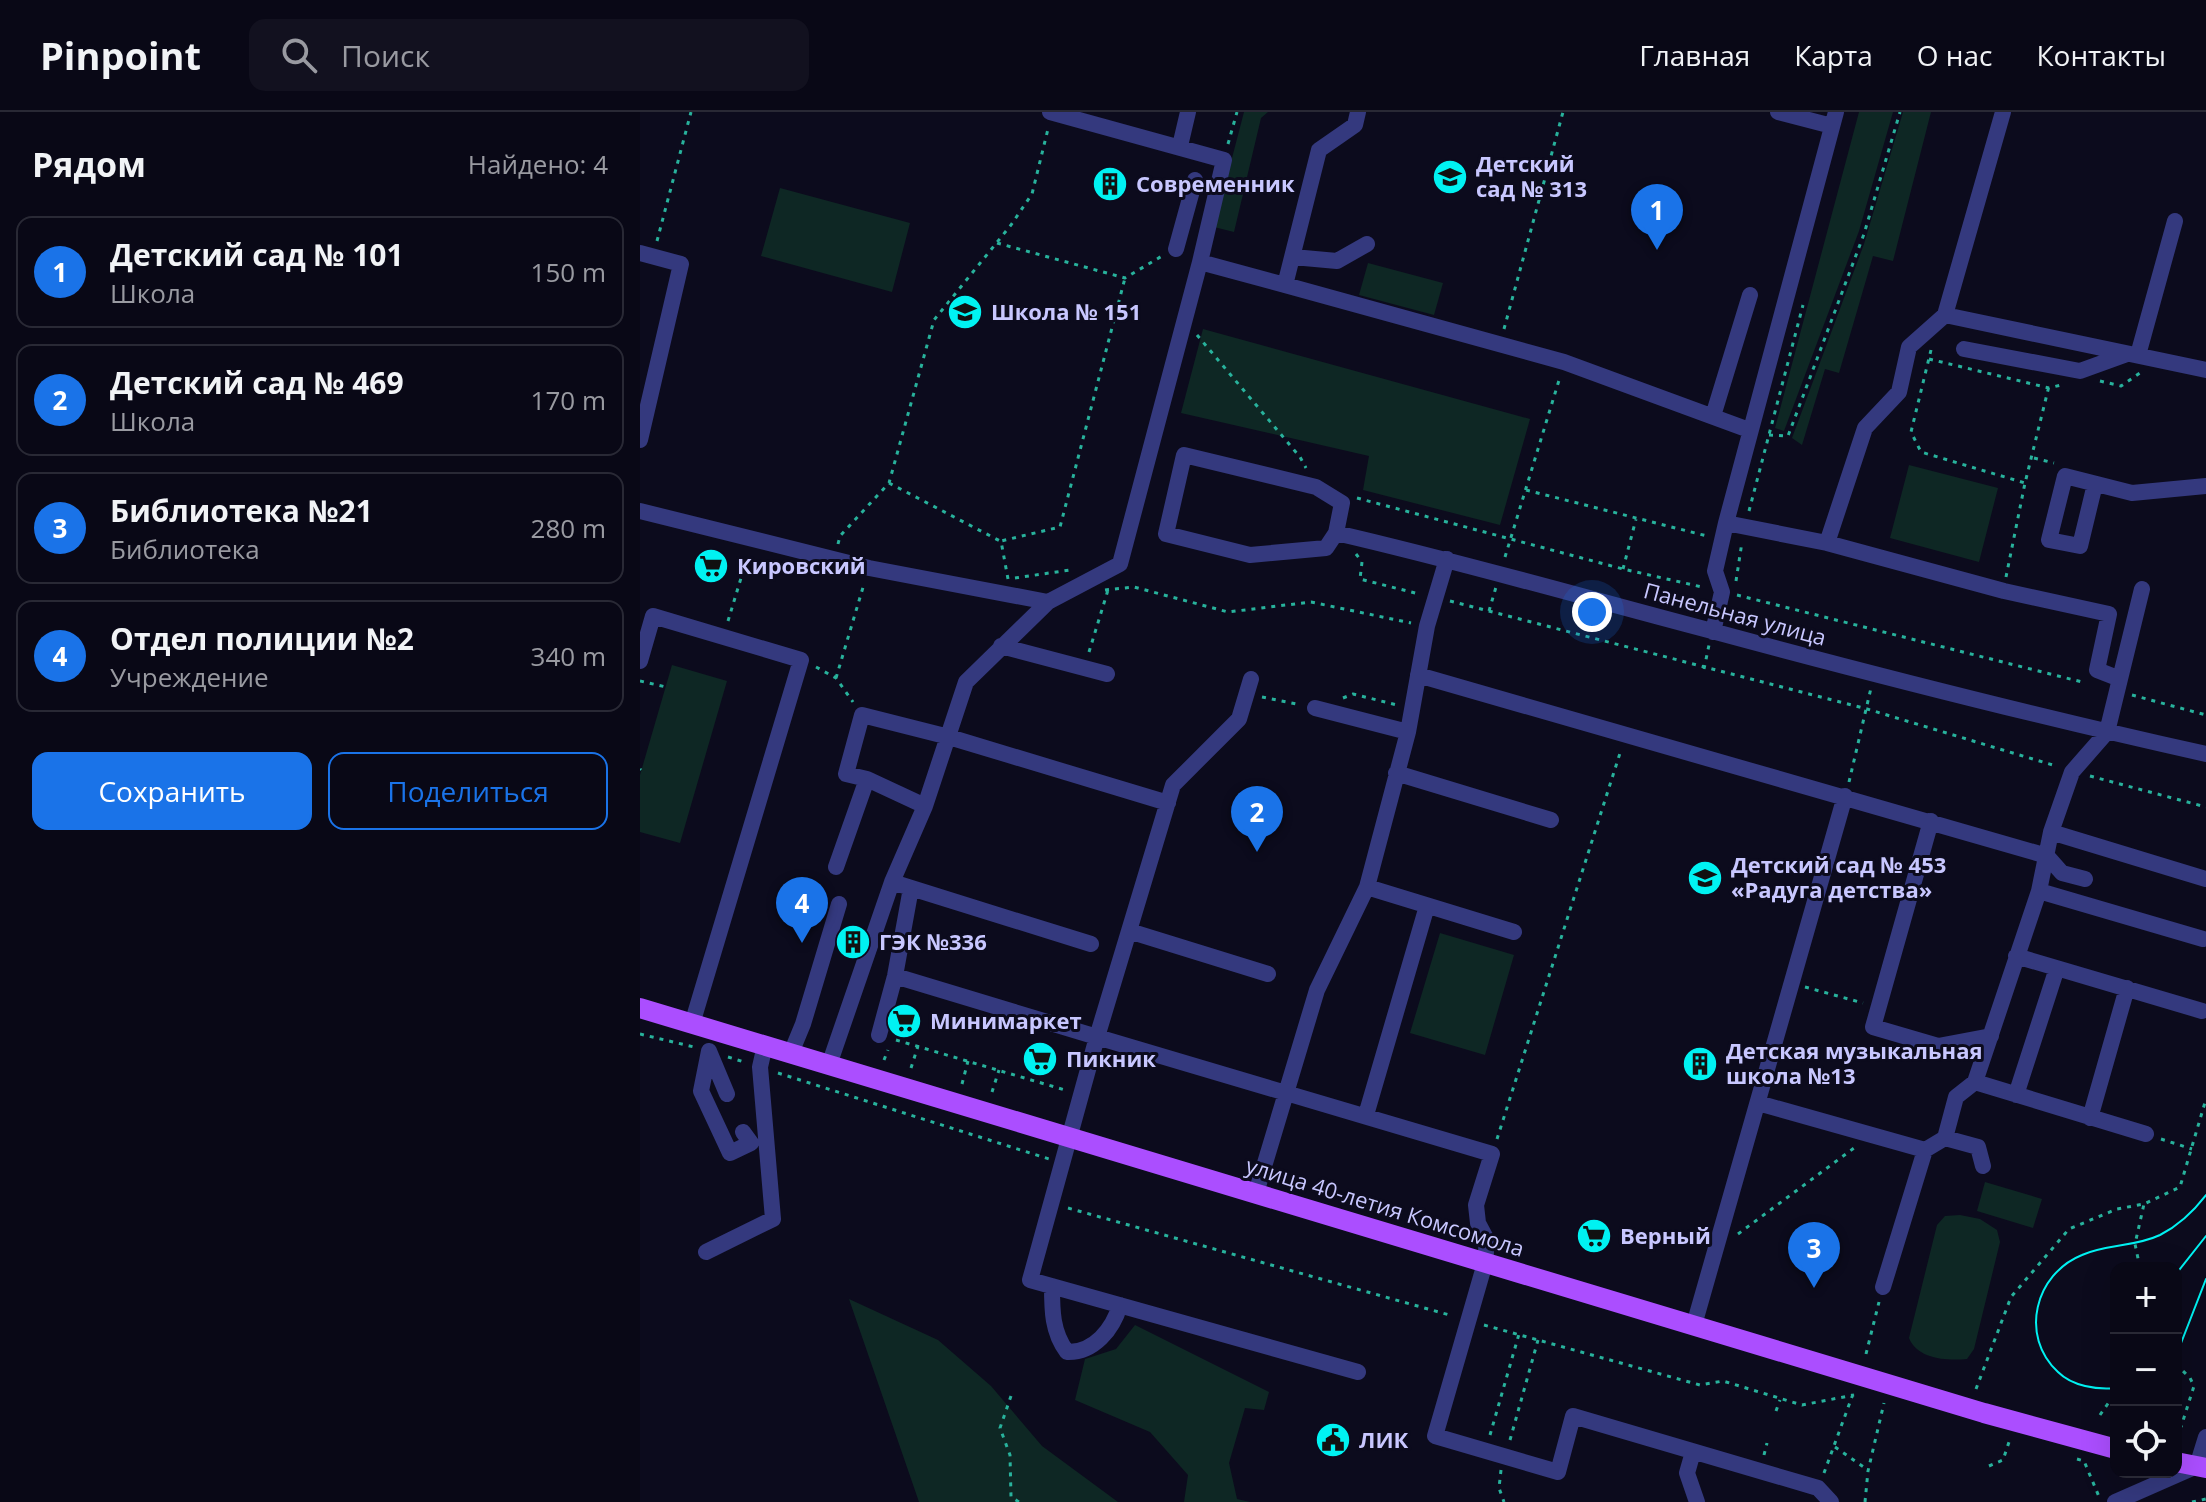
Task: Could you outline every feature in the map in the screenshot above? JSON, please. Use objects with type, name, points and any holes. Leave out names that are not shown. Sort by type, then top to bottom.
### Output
[{"type":"main road","name":"улица 40-летия Комсомола","points":[[640,1008],[1984,1413],[2110,1447]]},
{"type":"street","points":[[1180,146],[1188,112]]},
{"type":"street","points":[[1285,285],[1319,150],[1355,125],[1358,112]]},
{"type":"street","points":[[1713,632],[1728,593],[1715,571],[1724,531],[1834,119],[1778,112]]},
{"type":"street","points":[[1827,543],[1865,428],[1899,392],[1909,347],[1942,319],[2003,112]]},
{"type":"street","points":[[829,1065],[892,882],[925,806],[966,682],[1048,602],[1120,564],[1224,160],[1051,113]]},
{"type":"street","points":[[1176,249],[1195,180]]},
{"type":"street","points":[[2134,354],[2175,221]]},
{"type":"street","points":[[1293,257],[1337,261],[1367,244]]},
{"type":"street","points":[[640,440],[681,264],[647,255]]},
{"type":"street","points":[[1200,262],[1564,362],[1749,430]]},
{"type":"street","points":[[1713,416],[1750,295]]},
{"type":"street","points":[[1942,319],[2206,370]]},
{"type":"street","points":[[1964,349],[2080,371],[2134,354]]},
{"type":"street","points":[[1184,455],[1316,487],[1342,503],[1336,533],[1326,548],[1250,555],[1166,534],[1184,455]]},
{"type":"street","points":[[2095,484],[2132,493],[2206,486]]},
{"type":"street","points":[[640,511],[869,568],[1048,602]]},
{"type":"street","points":[[1724,531],[1745,527],[1827,543],[2004,591],[2109,614],[2097,670],[2118,685]]},
{"type":"street","name":"Панельная улица","points":[[1336,533],[1447,559],[1713,632],[2107,732],[2206,754]]},
{"type":"street","points":[[1256,1193],[1317,990],[1367,887],[1408,732],[1434,597],[1447,559]]},
{"type":"street","points":[[1883,1287],[1925,1150],[1945,1138],[1956,1097],[1975,1082],[2039,891],[2051,832],[2072,772],[2107,732],[2142,589]]},
{"type":"street","points":[[640,661],[653,616],[801,660],[692,1024]]},
{"type":"street","points":[[1001,646],[1107,674]]},
{"type":"street","points":[[1418,675],[2047,856],[2062,873],[2085,879]]},
{"type":"street","points":[[1251,679],[1239,719],[1173,785],[1080,1094],[1030,1280],[1358,1372]]},
{"type":"street","points":[[1315,708],[1408,732]]},
{"type":"street","points":[[925,806],[867,779],[846,774],[862,715],[949,737],[1168,803]]},
{"type":"street","points":[[1396,773],[1551,820]]},
{"type":"street","points":[[836,867],[867,779]]},
{"type":"street","points":[[1694,1325],[1845,796]]},
{"type":"street","points":[[1931,821],[1873,1027],[1938,1046],[1991,1036]]},
{"type":"street","points":[[2051,832],[2206,879]]},
{"type":"street","points":[[892,882],[1091,944]]},
{"type":"street","points":[[1367,887],[1514,932]]},
{"type":"street","points":[[879,1035],[895,976],[911,888]]},
{"type":"street","points":[[2039,891],[2203,939]]},
{"type":"street","points":[[791,1053],[803,1024],[839,904]]},
{"type":"street","points":[[1366,1115],[1427,906]]},
{"type":"street","points":[[1129,931],[1268,974]]},
{"type":"street","points":[[2016,956],[2202,1011]]},
{"type":"street","points":[[2016,1095],[2057,968]]},
{"type":"street","points":[[895,976],[1492,1154],[1476,1205],[1478,1223],[1487,1240],[1485,1263],[1435,1436],[1558,1472],[1573,1416],[1818,1488],[1831,1502]]},
{"type":"street","points":[[2090,1118],[2127,988]]},
{"type":"street","points":[[713,1030],[701,1091],[730,1153],[751,1143],[743,1132]]},
{"type":"street","points":[[706,1252],[773,1219],[760,1067],[765,1045]]},
{"type":"street","points":[[709,1051],[727,1094]]},
{"type":"street","points":[[1975,1082],[2146,1134]]},
{"type":"street","points":[[1758,1103],[1925,1150]]},
{"type":"street","points":[[1945,1138],[1978,1147],[1983,1166]]},
{"type":"street","points":[[1052,1286],[1053,1324],[1067,1352],[1077,1352],[1107,1334],[1120,1305]]},
{"type":"street","points":[[2115,1502],[2201,1467],[2206,1437]]},
{"type":"street","points":[[1692,1500],[1687,1473],[1693,1452]]},
{"type":"path","points":[[647,255],[691,112]]},
{"type":"path","points":[[1224,160],[1237,112]]},
{"type":"path","points":[[1498,343],[1509,315],[1563,112]]},
{"type":"path","points":[[1769,435],[1788,436],[1864,234],[1900,112]]},
{"type":"path","points":[[833,559],[840,536],[889,483],[934,320],[997,243],[1032,194],[1051,113]]},
{"type":"path","points":[[997,243],[1125,278],[1176,249]]},
{"type":"path","points":[[889,483],[1001,541],[1060,527],[1125,278]]},
{"type":"path","points":[[1728,593],[1805,296]]},
{"type":"path","points":[[1942,319],[1911,432],[1921,452],[2025,483]]},
{"type":"path","points":[[1184,320],[1300,457],[1316,487]]},
{"type":"path","points":[[1489,612],[1564,362]]},
{"type":"path","points":[[2004,591],[2025,483],[2054,366]]},
{"type":"path","points":[[1526,490],[1636,519],[1724,531]]},
{"type":"path","points":[[1346,495],[1623,569],[2086,683]]},
{"type":"path","points":[[1623,569],[1636,519]]},
{"type":"path","points":[[1336,533],[1362,562],[1360,579],[1867,709],[2072,772],[2206,807]]},
{"type":"path","points":[[723,636],[753,540]]},
{"type":"path","points":[[1001,541],[1008,579],[1075,569]]},
{"type":"path","points":[[836,678],[869,568]]},
{"type":"path","points":[[1086,583],[1108,590],[1134,587],[1228,612],[1311,602],[1427,626]]},
{"type":"path","points":[[1084,668],[1108,590]]},
{"type":"path","points":[[1704,669],[1713,632]]},
{"type":"path","points":[[801,660],[836,678],[862,715]]},
{"type":"path","points":[[1845,796],[1875,673]]},
{"type":"path","points":[[640,681],[666,687]]},
{"type":"path","points":[[2118,685],[2206,715]]},
{"type":"path","points":[[1492,1154],[1626,734]]},
{"type":"path","points":[[1792,983],[1878,1007]]},
{"type":"path","points":[[640,1034],[709,1051],[1061,1162]]},
{"type":"path","points":[[879,1035],[1080,1094]]},
{"type":"path","points":[[911,1068],[918,1046]]},
{"type":"path","points":[[962,1084],[968,1061]]},
{"type":"path","points":[[992,1092],[999,1070]]},
{"type":"path","points":[[1976,1389],[2011,1297],[2069,1229],[2117,1209],[2144,1204],[2180,1187],[2206,1099]]},
{"type":"path","points":[[2146,1134],[2192,1149]]},
{"type":"path","points":[[1715,1251],[1871,1135]]},
{"type":"path","points":[[2139,1262],[2135,1244],[2144,1204]]},
{"type":"path","points":[[1063,1206],[1700,1385],[1723,1381],[1802,1405],[1853,1394],[1864,1397]]},
{"type":"path","points":[[1866,1354],[1883,1287]]},
{"type":"path","points":[[1485,1451],[1519,1334]]},
{"type":"path","points":[[1504,1502],[1499,1476],[1538,1340]]},
{"type":"path","points":[[2182,1370],[2194,1386],[2182,1424]]},
{"type":"path","points":[[1818,1488],[1853,1394]]},
{"type":"path","points":[[1011,1396],[1000,1428],[1010,1455],[1011,1497],[1019,1502]]},
{"type":"path","points":[[1776,1411],[1781,1399]]},
{"type":"path","points":[[1865,1502],[1868,1471],[1884,1403],[1874,1400]]},
{"type":"path","points":[[2100,1415],[2110,1401]]},
{"type":"path","points":[[1989,1466],[2003,1460],[2010,1439]]},
{"type":"path","points":[[1835,1447],[1868,1471]]},
{"type":"path","points":[[2070,1457],[2084,1461],[2102,1502]]},
{"type":"path","points":[[2192,1502],[2206,1499]]},
{"type":"green space","points":[[1244,112],[1268,112],[1261,118],[1234,232],[1214,227]]},
{"type":"green space","points":[[1859,112],[1893,112],[1859,231],[1784,431],[1775,428]]},
{"type":"green space","points":[[1903,112],[1931,112],[1893,261],[1873,256],[1839,373],[1825,369],[1802,445],[1792,438],[1864,244]]},
{"type":"green space","points":[[780,188],[910,223],[892,292],[761,256]]},
{"type":"green space","points":[[1368,263],[1443,283],[1434,315],[1359,295]]},
{"type":"green space","points":[[1203,329],[1530,419],[1500,525],[1363,490],[1369,456],[1181,413]]},
{"type":"green space","points":[[1909,465],[1998,488],[1979,562],[1890,538]]},
{"type":"green space","points":[[672,665],[727,681],[680,843],[640,832],[640,775]]},
{"type":"green space","points":[[1440,933],[1514,955],[1485,1055],[1410,1033]]},
{"type":"green space","points":[[1985,1182],[2042,1199],[2033,1228],[1977,1211]]},
{"type":"green space","points":[[1945,1216],[1980,1219],[1997,1230],[2000,1242],[1974,1349],[1967,1359],[1951,1360],[1926,1354],[1909,1338],[1937,1225]]},
{"type":"green space","points":[[849,1299],[938,1340],[991,1386],[1042,1446],[1118,1502],[919,1502]]},
{"type":"green space","points":[[1135,1325],[1269,1392],[1264,1410],[1245,1408],[1229,1463],[1237,1499],[1250,1502],[1184,1502],[1188,1475],[1150,1432],[1075,1400],[1085,1359],[1116,1349]]},
{"type":"tram line","points":[[2110,1388],[2093,1388],[2070,1381],[2046,1357],[2036,1324],[2043,1291],[2066,1264],[2092,1251],[2141,1242],[2160,1235],[2185,1218],[2206,1195]]},
{"type":"tram line","points":[[2182,1266],[2206,1236]]},
{"type":"tram line","points":[[2182,1341],[2206,1279]]},
{"type":"place","name":"Детский сад № 313","points":[[1450,177]]},
{"type":"place","name":"Современник","points":[[1110,184]]},
{"type":"place","name":"Детский сад № 101","points":[[1657,250]]},
{"type":"place","name":"Школа № 151","points":[[965,312]]},
{"type":"place","name":"Кировский","points":[[711,566]]},
{"type":"place","name":"Детский сад № 469","points":[[1257,852]]},
{"type":"place","name":"Детский сад № 453 «Радуга детства»","points":[[1705,878]]},
{"type":"place","name":"ГЭК №336","points":[[853,942]]},
{"type":"place","name":"Отдел полиции №2","points":[[802,943]]},
{"type":"place","name":"Минимаркет","points":[[904,1021]]},
{"type":"place","name":"Пикник","points":[[1040,1059]]},
{"type":"place","name":"Детская музыкальная школа №13","points":[[1700,1064]]},
{"type":"place","name":"Верный","points":[[1594,1236]]},
{"type":"place","name":"Библиотека №21","points":[[1814,1288]]},
{"type":"place","name":"ЛИК","points":[[1333,1440]]}]
